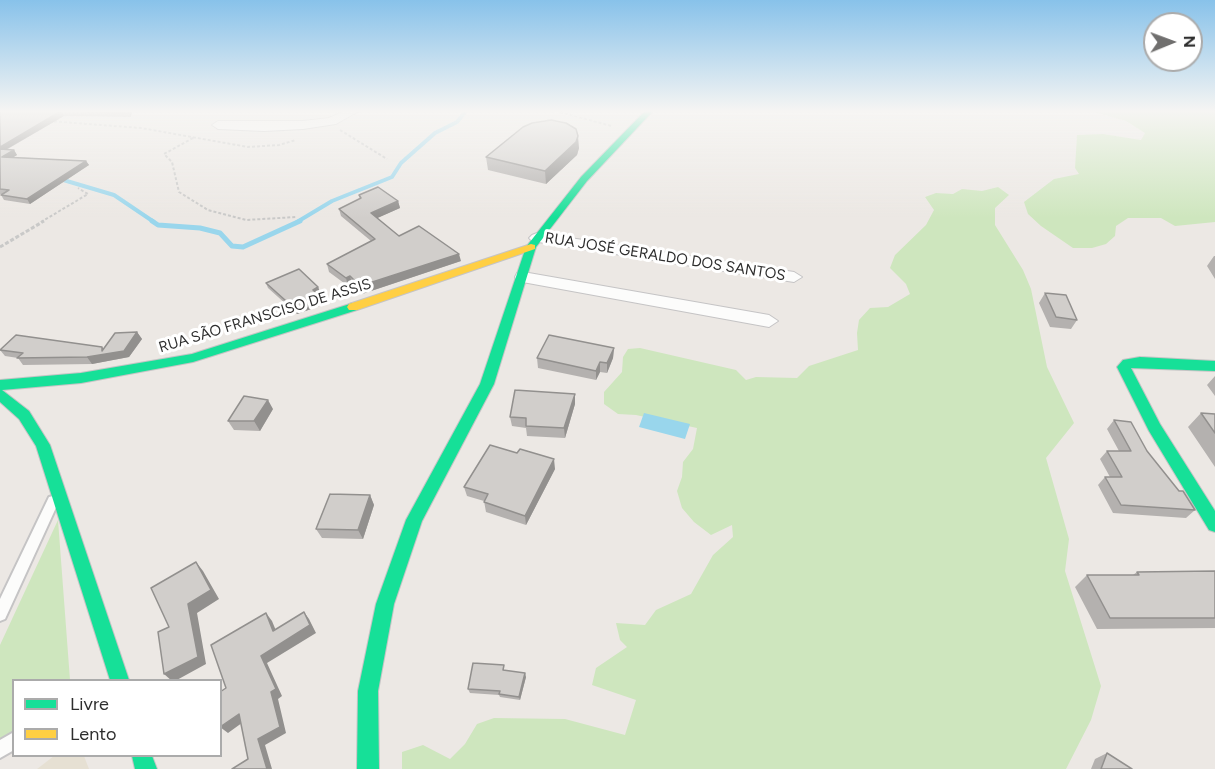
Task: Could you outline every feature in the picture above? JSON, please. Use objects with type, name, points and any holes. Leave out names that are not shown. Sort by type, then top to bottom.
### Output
[{"type":"street","points":[[366,765],[368,691],[385,604],[414,520],[487,384],[534,243],[584,179],[615,147]]},
{"type":"street","name":"RUA JOSÉ GERALDO DOS SANTOS","points":[[534,243],[794,277]]},
{"type":"street","name":"RUA SÃO FRANSCISO DE ASSIS","points":[[0,385],[81,378],[194,358],[372,302],[534,243]]},
{"type":"street","points":[[523,277],[769,321]]},
{"type":"street","points":[[1215,366],[1140,362],[1128,363],[1124,367],[1154,427],[1215,525]]},
{"type":"street","points":[[0,394],[24,415],[43,444],[113,674]]},
{"type":"lane","points":[[0,614],[58,490]]},
{"type":"path","points":[[177,147],[164,154],[172,162],[178,192],[208,210],[246,220],[296,217]]},
{"type":"path","points":[[366,147],[387,159]]},
{"type":"path","points":[[0,247],[87,194],[78,188]]},
{"type":"shaded area","points":[[53,757],[84,757],[89,769],[37,769]]},
{"type":"green space","points":[[1076,147],[1215,147],[1215,222],[1175,226],[1161,218],[1128,218],[1116,226],[1115,236],[1106,244],[1092,248],[1073,248],[1028,214],[1024,202],[1054,179],[1079,174],[1075,168]]},
{"type":"green space","points":[[998,187],[1009,195],[995,208],[995,225],[1023,270],[1031,289],[1047,367],[1074,423],[1046,458],[1069,539],[1065,571],[1101,686],[1091,720],[1066,769],[402,769],[402,752],[423,745],[450,759],[465,744],[477,724],[494,718],[565,719],[625,735],[636,700],[592,685],[596,668],[627,647],[620,640],[616,623],[645,625],[656,610],[691,594],[713,555],[733,537],[732,525],[711,535],[694,522],[682,508],[677,491],[682,477],[683,462],[693,449],[697,428],[636,415],[618,414],[604,404],[604,392],[622,372],[623,357],[628,349],[640,348],[736,370],[746,380],[756,377],[797,378],[809,366],[858,350],[859,320],[870,308],[888,307],[910,294],[906,284],[890,268],[895,255],[926,225],[934,210],[925,197],[936,193],[953,194],[962,189],[982,191]]},
{"type":"green space","points":[[58,520],[70,679],[12,679],[12,735],[0,743],[0,645]]},
{"type":"water","points":[[644,413],[690,424],[685,439],[639,427]]},
{"type":"building","points":[[498,147],[571,147],[545,171],[486,157]]},
{"type":"building","points":[[0,149],[14,150],[2,157],[86,161],[27,199],[1,195],[9,190],[0,189]]},
{"type":"building","points":[[378,187],[398,201],[371,213],[399,236],[419,226],[459,254],[360,286],[350,276],[346,278],[327,264],[375,239],[339,209],[361,198],[359,195]]},
{"type":"building","points":[[299,269],[318,287],[313,290],[323,299],[295,309],[266,283]]},
{"type":"building","points":[[1045,293],[1066,295],[1077,320],[1056,317]]},
{"type":"building","points":[[137,332],[124,351],[87,357],[17,358],[23,353],[0,350],[16,335],[102,347],[102,351],[115,333]]},
{"type":"building","points":[[549,335],[614,348],[607,363],[600,362],[596,371],[537,358]]},
{"type":"building","points":[[515,390],[575,394],[564,428],[526,426],[526,418],[510,417]]},
{"type":"building","points":[[244,396],[268,400],[254,421],[228,421]]},
{"type":"building","points":[[1201,413],[1215,414],[1215,433]]},
{"type":"building","points":[[1114,420],[1131,422],[1147,451],[1179,491],[1183,491],[1195,510],[1121,505],[1105,477],[1122,477],[1107,451],[1131,451]]},
{"type":"building","points":[[490,445],[517,453],[520,449],[554,459],[525,516],[484,502],[488,494],[464,487]]},
{"type":"building","points":[[330,494],[370,495],[358,530],[316,529]]},
{"type":"building","points":[[196,562],[211,590],[188,604],[198,657],[164,674],[158,632],[169,627],[151,588]]},
{"type":"building","points":[[1215,571],[1215,618],[1110,618],[1087,575],[1139,575],[1137,572]]},
{"type":"building","points":[[304,612],[310,625],[261,656],[276,689],[271,692],[280,727],[258,739],[267,769],[232,769],[248,759],[239,714],[222,726],[222,691],[226,688],[211,645],[266,613],[273,631]]},
{"type":"building","points":[[473,663],[504,665],[503,670],[525,673],[519,697],[499,694],[500,691],[468,689]]},
{"type":"building","points":[[1107,753],[1132,769],[1101,769]]},
{"type":"waterway","points":[[297,222],[332,201],[392,177],[401,163],[419,147]]},
{"type":"waterway","points":[[60,179],[114,195],[154,222]]},
{"type":"waterway","points":[[152,221],[158,225],[200,228],[220,233],[232,246],[243,247],[300,221]]},
{"type":"traffic: fast","points":[[368,769],[368,691],[385,604],[414,520],[487,384],[531,247],[584,179],[615,147]]},
{"type":"traffic: fast","points":[[0,385],[81,378],[193,358],[353,307]]},
{"type":"traffic: fast","points":[[1215,366],[1140,362],[1128,363],[1124,367],[1154,427],[1215,525]]},
{"type":"traffic: fast","points":[[0,394],[24,415],[43,445],[119,679]]},
{"type":"traffic: fast","points":[[142,757],[146,769]]},
{"type":"traffic: slow","points":[[353,307],[531,247]]}]
